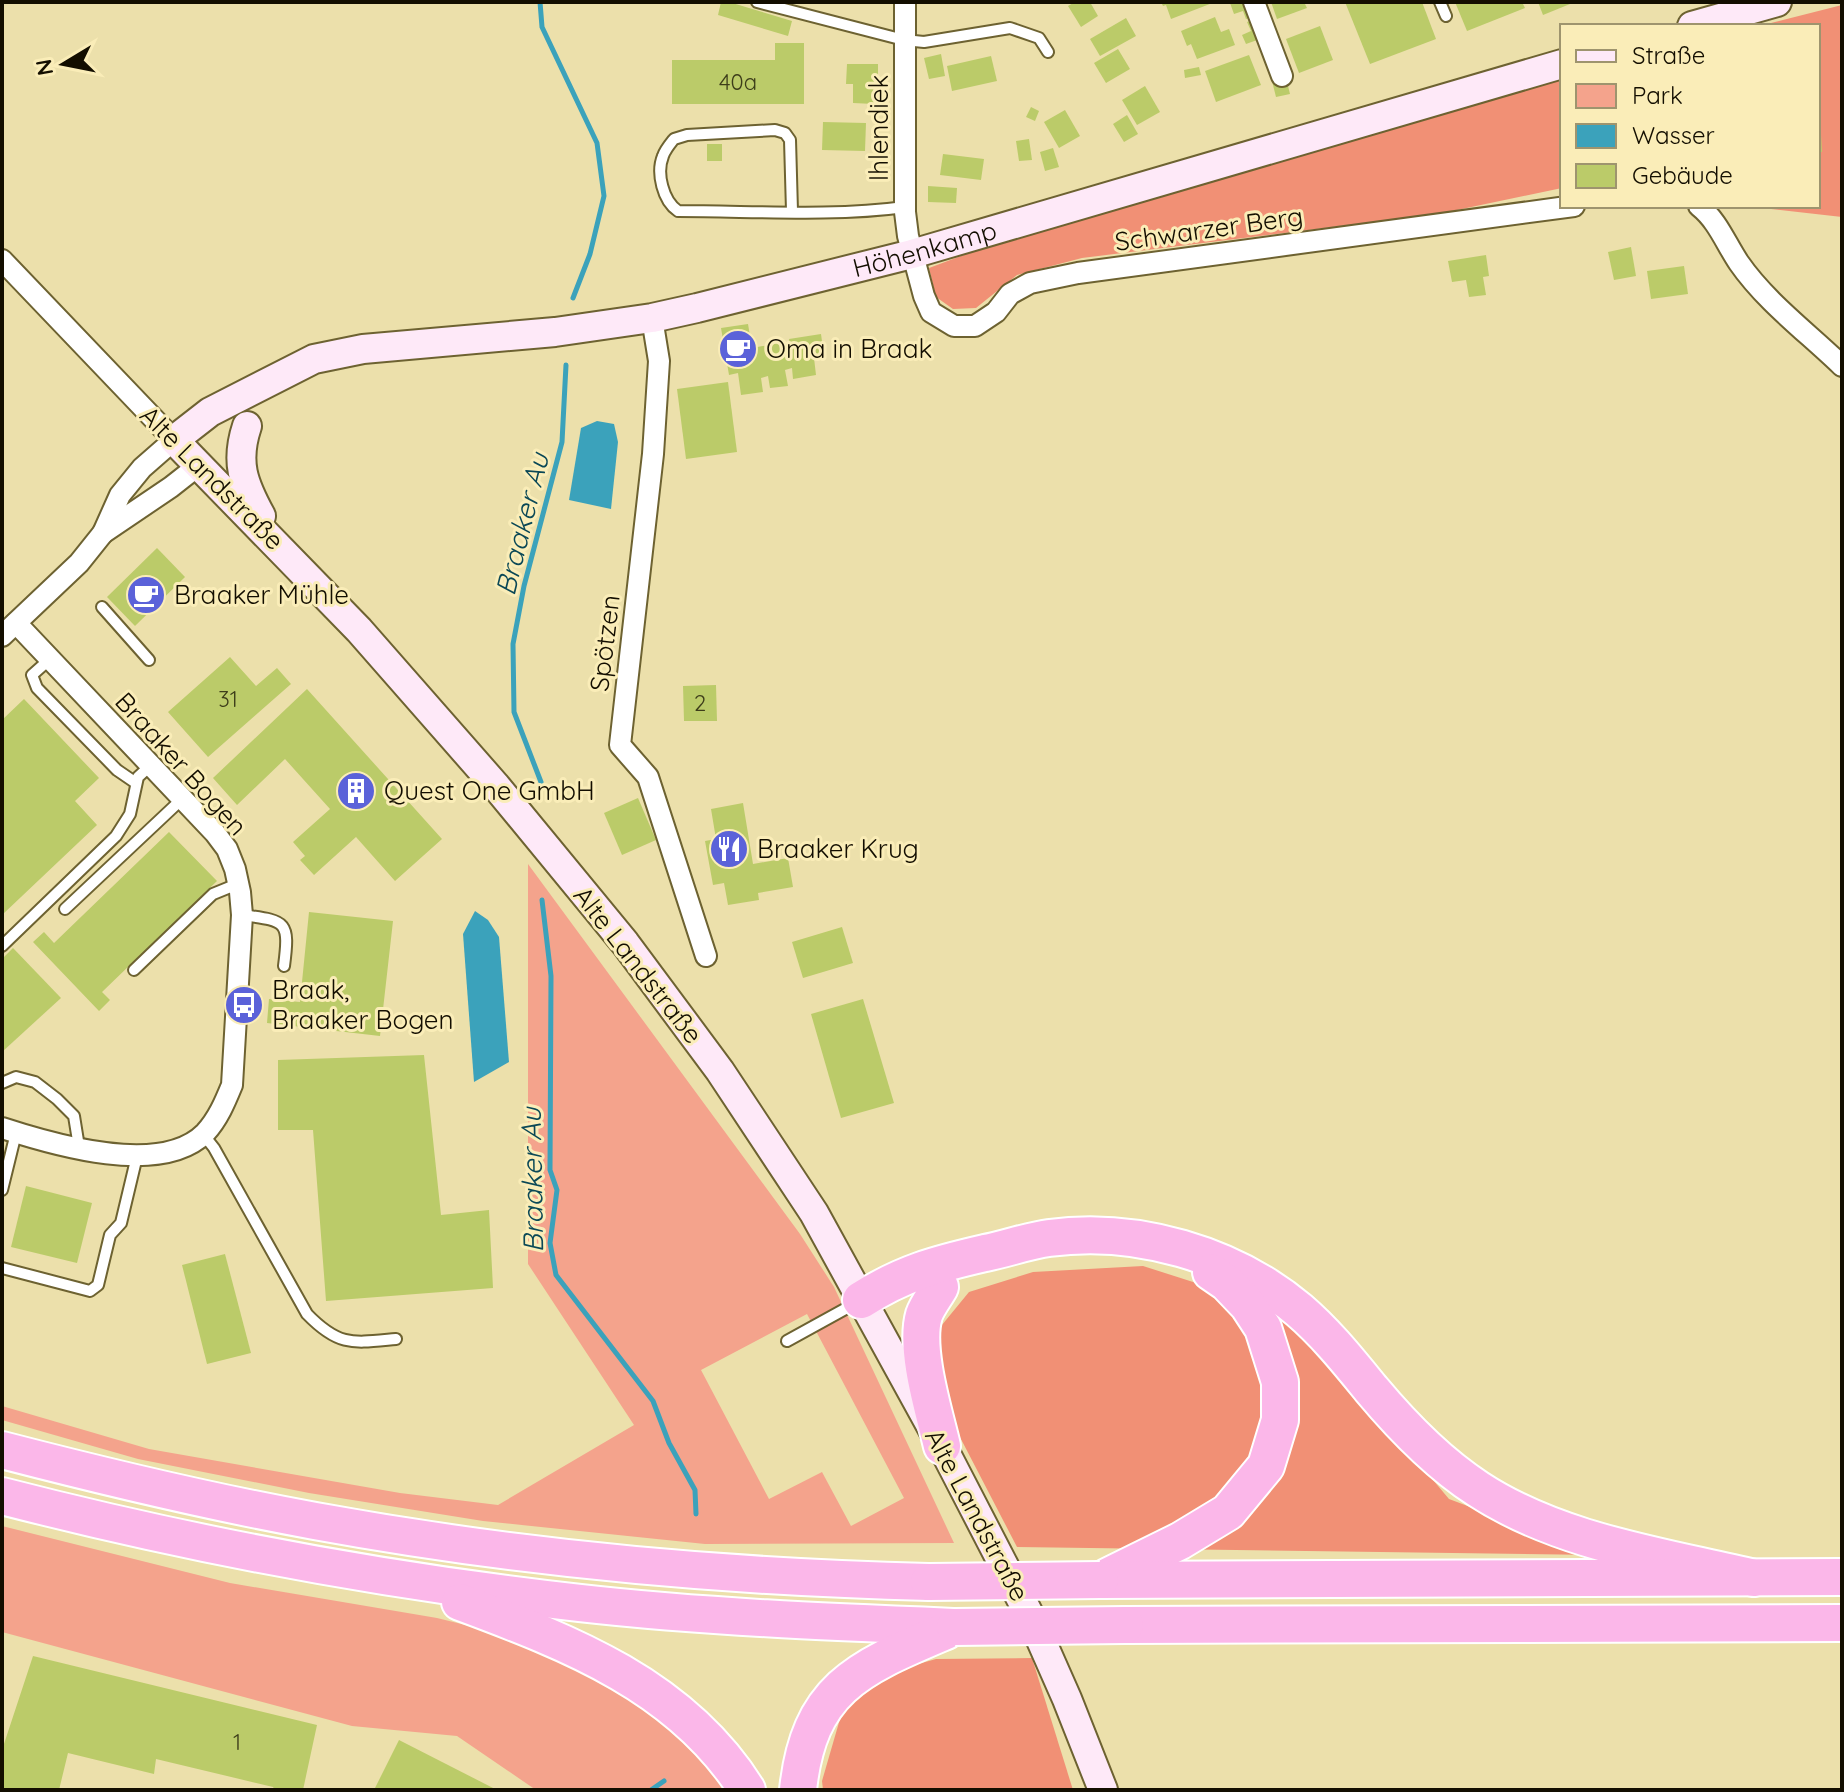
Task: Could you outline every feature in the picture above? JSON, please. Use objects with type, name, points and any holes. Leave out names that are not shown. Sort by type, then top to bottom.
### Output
[{"type":"highway","points":[[861,1300],[910,1273],[947,1261],[1050,1238],[1091,1234],[1127,1237],[1214,1259],[1277,1293],[1299,1310],[1340,1350],[1426,1448],[1481,1491],[1530,1516],[1572,1532],[1754,1578]]},
{"type":"highway","points":[[1100,1580],[1180,1541],[1228,1512],[1266,1466],[1280,1420],[1280,1382],[1263,1328],[1248,1305],[1227,1283],[1181,1250]]},
{"type":"highway","points":[[861,1300],[878,1306],[892,1306],[940,1287],[987,1253]]},
{"type":"highway","points":[[940,1287],[924,1315],[923,1338],[927,1382],[942,1446]]},
{"type":"highway","points":[[2,1450],[137,1485],[316,1521],[519,1551],[751,1574],[929,1582],[1842,1577]]},
{"type":"highway","points":[[2,1496],[145,1532],[399,1579],[580,1603],[748,1618],[955,1627],[1842,1623]]},
{"type":"highway","points":[[399,1579],[520,1624],[620,1670],[663,1697],[701,1731],[730,1763],[747,1790]]},
{"type":"highway","points":[[798,1790],[801,1761],[810,1733],[823,1706],[841,1686],[864,1669],[955,1627]]},
{"type":"main road","points":[[1699,24],[1777,2]]},
{"type":"main road","name":"Höhenkamp","points":[[174,440],[210,412],[314,359],[363,349],[555,332],[652,318],[912,254],[1560,65]]},
{"type":"main road","points":[[275,541],[244,481],[240,446],[247,426],[277,378]]},
{"type":"main road","points":[[199,465],[247,426]]},
{"type":"main road","name":"Alte Landstraße","points":[[174,440],[359,630],[495,785],[625,943],[720,1071],[822,1227],[942,1446],[1033,1622],[1103,1790]]},
{"type":"street","name":"Ihlendiek","points":[[905,2],[905,207],[912,254]]},
{"type":"street","points":[[1254,2],[1282,76]]},
{"type":"street","name":"Schwarzer Berg","points":[[912,254],[931,312],[954,326],[975,326],[996,312],[1010,294],[1030,283],[1078,273],[1560,208]]},
{"type":"street","points":[[1701,208],[1761,289],[1842,366]]},
{"type":"street","name":"Alte Landstraße","points":[[2,260],[174,440]]},
{"type":"street","name":"Spötzen","points":[[652,318],[659,361],[653,454],[620,745],[648,777],[706,956]]},
{"type":"street","points":[[9,629],[79,563],[103,533],[120,495],[142,468],[174,440]]},
{"type":"street","points":[[103,533],[199,465]]},
{"type":"street","name":"Braaker Bogen","points":[[9,629],[50,659],[227,849],[240,883],[242,915],[232,1085],[222,1111],[203,1134],[191,1144],[169,1152],[137,1156],[79,1147],[9,1130]]},
{"type":"lane","points":[[757,2],[904,40],[924,42],[1010,28],[1039,38],[1048,52]]},
{"type":"lane","points":[[1440,2],[1446,16]]},
{"type":"lane","points":[[792,211],[790,140],[785,133],[775,130],[687,135],[674,139],[661,159],[662,186],[670,206],[678,211],[792,211],[879,210],[905,207]]},
{"type":"lane","points":[[102,607],[149,660]]},
{"type":"lane","points":[[50,659],[32,675],[37,688],[117,770],[136,783]]},
{"type":"lane","points":[[2,946],[116,836],[130,814],[138,777],[150,766]]},
{"type":"lane","points":[[65,909],[182,799]]},
{"type":"lane","points":[[134,970],[213,894],[240,883]]},
{"type":"lane","points":[[242,915],[279,922],[285,929],[288,936],[284,966]]},
{"type":"lane","points":[[2,1083],[16,1077],[35,1082],[57,1099],[74,1116],[79,1147]]},
{"type":"lane","points":[[2,1190],[9,1130]]},
{"type":"lane","points":[[203,1134],[214,1148],[307,1314],[335,1337],[352,1343],[396,1339]]},
{"type":"lane","points":[[2,1268],[90,1291],[98,1285],[110,1235],[121,1223],[137,1156]]},
{"type":"lane","points":[[787,1341],[861,1300]]},
{"type":"green space","points":[[528,864],[800,1234],[834,1287],[954,1543],[705,1544],[483,1521],[309,1493],[138,1459],[2,1420],[2,1406],[149,1449],[400,1493],[498,1505],[634,1425],[528,1264]],"holes":[[[807,1314],[904,1498],[851,1526],[822,1472],[769,1499],[701,1370]]]},
{"type":"green space","points":[[2,1526],[230,1583],[437,1618],[514,1637],[648,1702],[731,1790],[536,1790],[457,1736],[352,1726],[2,1632]]},
{"type":"shaded area","points":[[1842,5],[1842,217],[1763,208],[1820,208],[1820,24],[1767,24]]},
{"type":"shaded area","points":[[1560,80],[1560,188],[1438,214],[1082,258],[1017,275],[976,308],[953,309],[936,297],[929,268],[985,247]]},
{"type":"shaded area","points":[[1143,1266],[1281,1310],[1360,1393],[1449,1499],[1598,1555],[1017,1547],[949,1416],[937,1331],[969,1292],[1033,1272]]},
{"type":"shaded area","points":[[1032,1658],[1073,1790],[823,1790],[822,1781],[842,1712],[879,1675],[936,1659]]},
{"type":"water","points":[[597,421],[614,424],[618,442],[611,509],[569,500],[581,428]]},
{"type":"water","points":[[475,911],[488,920],[499,937],[509,1062],[474,1082],[463,934]]},
{"type":"building","points":[[721,2],[792,21],[788,36],[718,15]]},
{"type":"building","points":[[1075,2],[1090,2],[1098,16],[1081,27],[1068,6]]},
{"type":"building","points":[[1161,2],[1215,2],[1171,19],[1166,5],[1163,6]]},
{"type":"building","points":[[1232,2],[1246,2],[1252,17],[1246,19],[1243,11],[1234,14]]},
{"type":"building","points":[[1271,2],[1304,2],[1307,8],[1277,19]]},
{"type":"building","points":[[1345,2],[1422,2],[1436,39],[1370,64]]},
{"type":"building","points":[[1455,2],[1522,2],[1525,8],[1467,31]]},
{"type":"building","points":[[1538,2],[1575,2],[1543,15]]},
{"type":"building","points":[[1215,17],[1221,32],[1229,29],[1235,45],[1197,59],[1181,31]]},
{"type":"building","points":[[1126,18],[1136,36],[1100,56],[1090,39]]},
{"type":"building","points":[[1253,20],[1260,39],[1246,44],[1242,35],[1251,31],[1247,22]]},
{"type":"building","points":[[1320,26],[1333,60],[1299,73],[1286,39]]},
{"type":"building","points":[[775,43],[804,43],[804,104],[672,104],[672,60],[775,60]]},
{"type":"building","points":[[1118,49],[1130,69],[1106,83],[1094,63]]},
{"type":"building","points":[[941,54],[945,76],[929,79],[924,58]]},
{"type":"building","points":[[1249,55],[1261,85],[1216,102],[1205,71]]},
{"type":"building","points":[[991,56],[997,81],[952,91],[947,66]]},
{"type":"building","points":[[847,64],[878,64],[878,84],[873,84],[874,104],[853,103],[853,84],[846,84]]},
{"type":"building","points":[[1199,67],[1201,75],[1185,78],[1184,70]]},
{"type":"building","points":[[1286,78],[1290,94],[1276,97],[1272,81]]},
{"type":"building","points":[[1145,86],[1160,112],[1137,125],[1122,100]]},
{"type":"building","points":[[1031,107],[1039,111],[1035,121],[1026,117]]},
{"type":"building","points":[[1065,110],[1080,136],[1059,148],[1044,122]]},
{"type":"building","points":[[1127,115],[1138,134],[1124,142],[1113,124]]},
{"type":"building","points":[[823,122],[866,123],[865,151],[822,150]]},
{"type":"building","points":[[1029,139],[1032,160],[1019,161],[1016,141]]},
{"type":"building","points":[[707,144],[722,144],[722,161],[707,161]]},
{"type":"building","points":[[1053,148],[1059,167],[1045,171],[1040,152]]},
{"type":"building","points":[[943,154],[984,159],[981,180],[940,175]]},
{"type":"building","points":[[928,186],[957,188],[956,203],[928,202]]},
{"type":"building","points":[[1631,247],[1636,276],[1614,280],[1608,252]]},
{"type":"building","points":[[1486,255],[1489,276],[1483,277],[1486,295],[1469,297],[1466,280],[1452,282],[1448,261]]},
{"type":"building","points":[[1684,266],[1688,294],[1651,299],[1647,271]]},
{"type":"building","points":[[748,324],[752,348],[779,343],[780,352],[791,350],[789,339],[821,334],[824,356],[814,358],[816,375],[793,379],[792,368],[785,370],[788,386],[770,388],[768,376],[761,378],[763,392],[741,395],[738,373],[729,375],[721,328]]},
{"type":"building","points":[[728,382],[737,452],[686,459],[677,389]]},
{"type":"building","name":"Braaker Mühle","points":[[157,548],[185,577],[135,626],[107,597]]},
{"type":"building","points":[[230,657],[256,686],[277,668],[291,684],[208,757],[168,712]]},
{"type":"building","points":[[716,685],[717,721],[684,721],[683,686]]},
{"type":"building","name":"Quest One GmbH","points":[[307,689],[442,839],[395,881],[356,837],[314,875],[300,860],[305,856],[293,842],[330,809],[285,759],[237,805],[213,778]]},
{"type":"building","points":[[24,699],[99,778],[75,801],[97,825],[2,915],[2,720]]},
{"type":"building","points":[[638,798],[656,840],[622,855],[604,813]]},
{"type":"building","name":"Braaker Krug","points":[[743,803],[753,864],[788,858],[793,887],[758,893],[759,900],[728,905],[724,883],[713,885],[705,841],[716,839],[711,809]]},
{"type":"building","points":[[169,832],[217,881],[102,992],[110,1000],[99,1011],[33,942],[44,932],[54,943]]},
{"type":"building","points":[[309,912],[393,921],[380,1036],[267,1023],[269,999],[300,1002]]},
{"type":"building","points":[[842,927],[853,963],[803,978],[792,942]]},
{"type":"building","points":[[13,948],[61,998],[2,1052],[2,959]]},
{"type":"building","points":[[863,999],[894,1103],[841,1118],[811,1014]]},
{"type":"building","points":[[424,1055],[441,1215],[489,1210],[493,1288],[326,1301],[313,1130],[278,1130],[278,1060]]},
{"type":"building","points":[[26,1186],[92,1203],[77,1263],[11,1247]]},
{"type":"building","points":[[225,1254],[251,1353],[207,1364],[182,1265]]},
{"type":"building","points":[[33,1656],[317,1725],[303,1790],[275,1790],[156,1759],[154,1774],[68,1753],[59,1790],[2,1790],[2,1750]]},
{"type":"building","points":[[399,1740],[497,1790],[374,1790]]},
{"type":"waterway","name":"Braaker Au","points":[[540,2],[542,27],[597,143],[604,196],[590,254],[573,298]]},
{"type":"waterway","name":"Braaker Au","points":[[541,782],[514,712],[513,644],[524,586],[562,442],[566,365]]},
{"type":"waterway","name":"Braaker Au","points":[[542,900],[551,976],[550,1170],[557,1190],[550,1243],[556,1275],[653,1401],[669,1443],[695,1490],[696,1514]]},
{"type":"waterway","name":"Braaker Au","points":[[651,1790],[664,1781]]},
{"type":"place","name":"Oma in Braak","points":[[738,349]]},
{"type":"place","name":"Braaker Mühle","points":[[146,595]]},
{"type":"place","name":"Quest One GmbH","points":[[356,791]]},
{"type":"place","name":"Braaker Krug","points":[[729,849]]},
{"type":"place","name":"Braak, Braaker Bogen","points":[[244,1005]]}]
